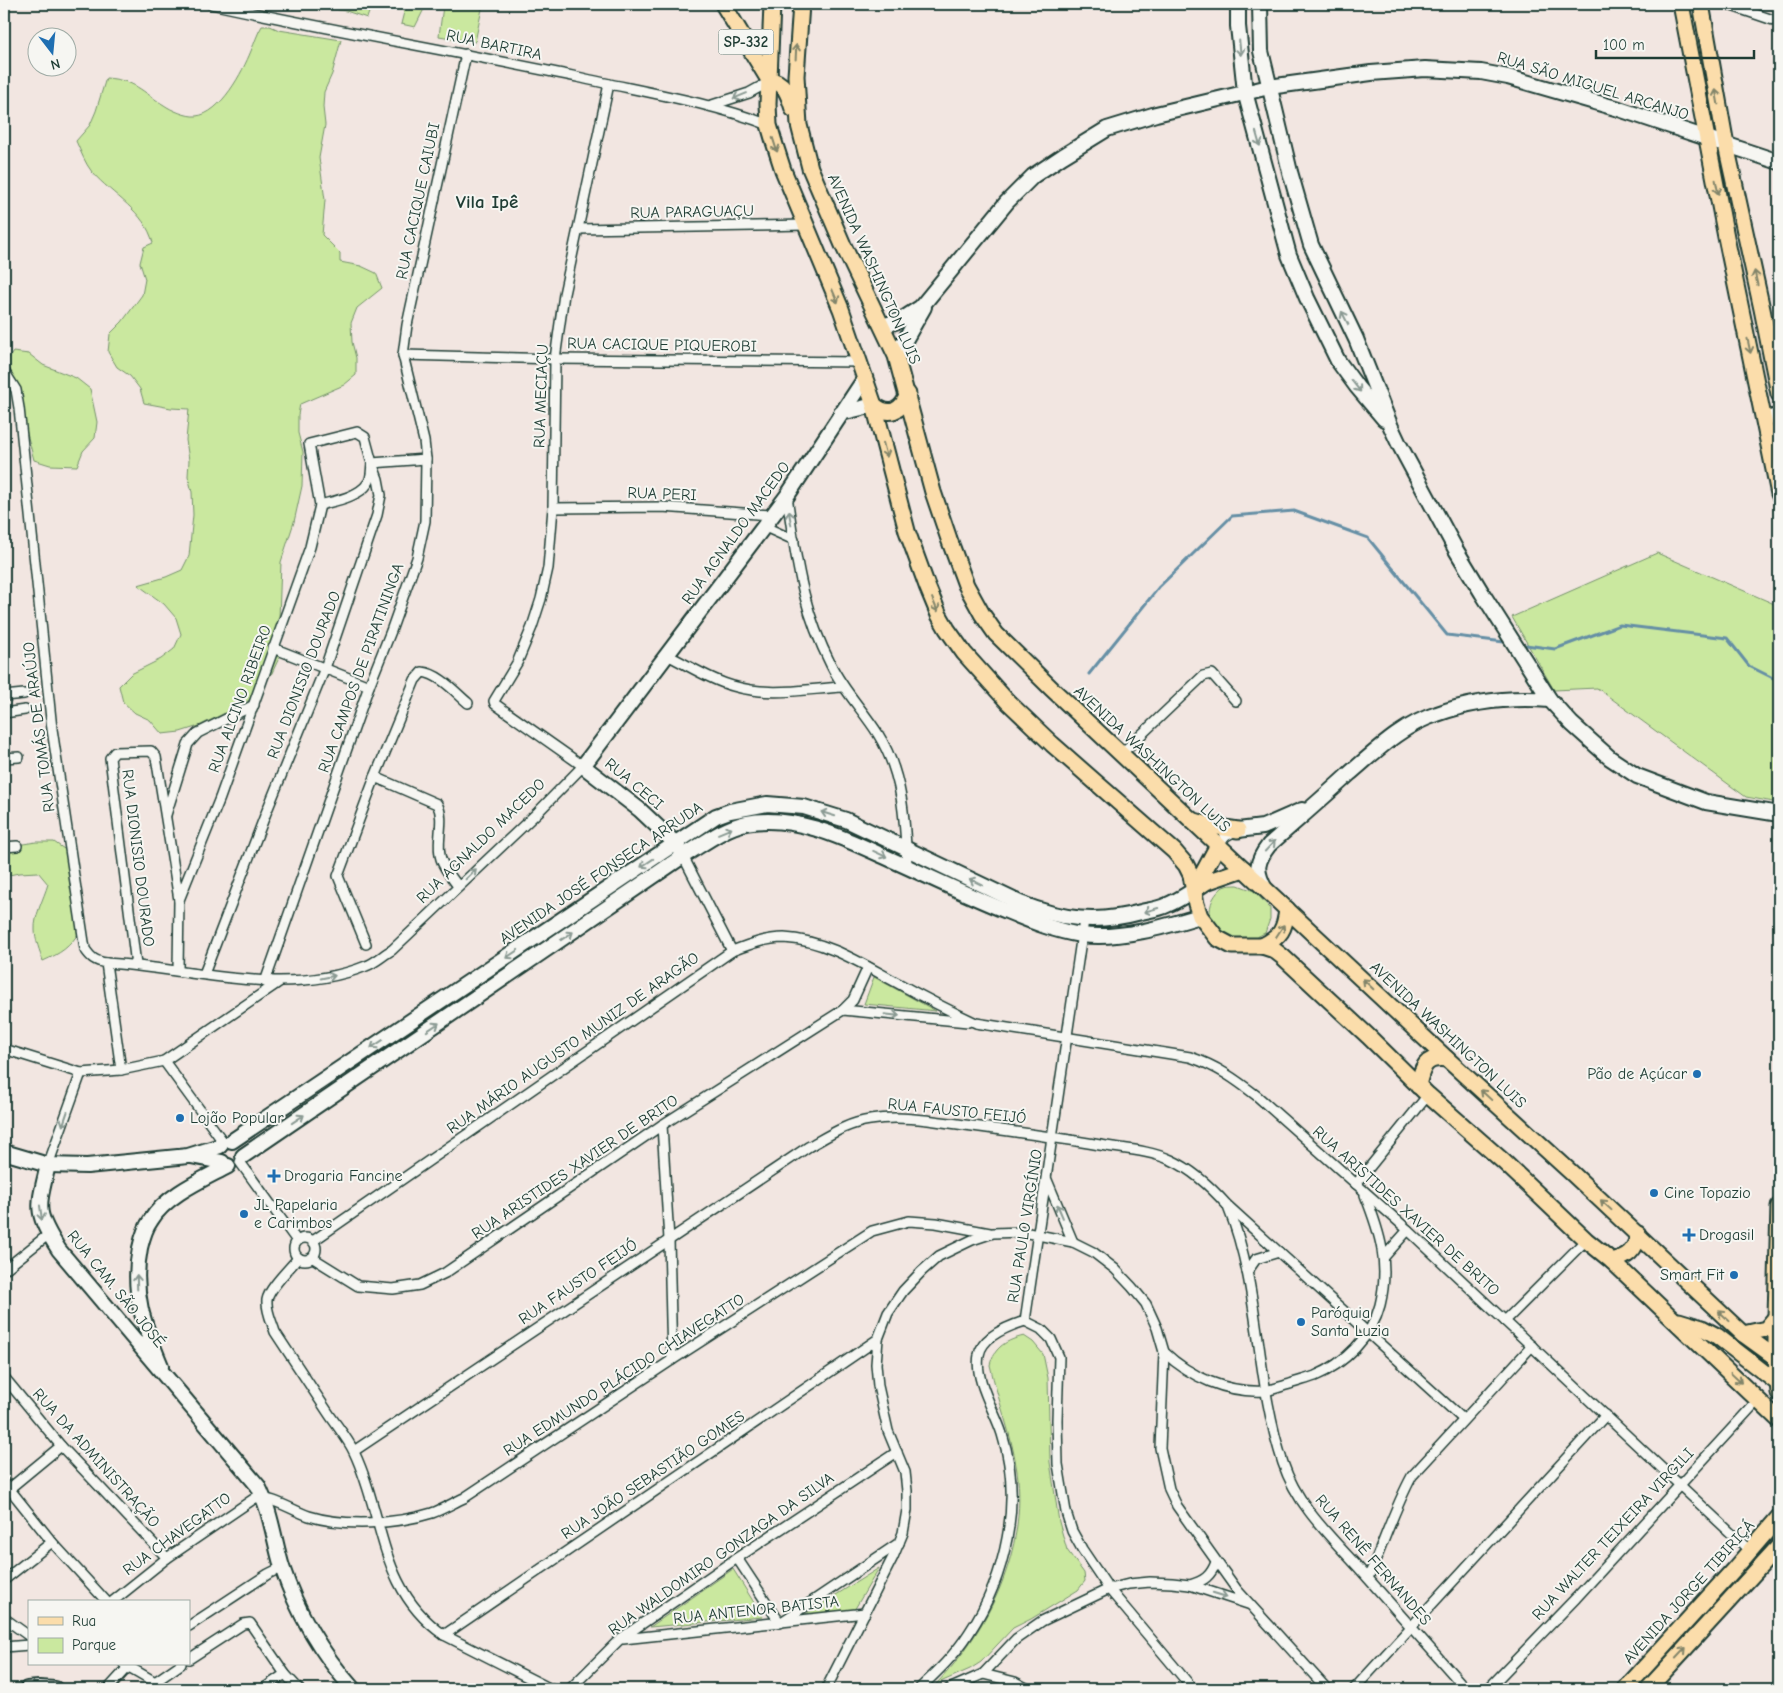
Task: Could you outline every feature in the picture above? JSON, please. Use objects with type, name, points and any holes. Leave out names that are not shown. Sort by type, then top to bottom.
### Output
[{"type":"main road","name":"SP-332","points":[[723,4],[769,81]]},
{"type":"main road","points":[[772,4],[769,125],[783,170],[841,308],[874,405],[907,532],[927,586],[947,629],[970,659],[1007,701],[1186,865],[1191,875],[1200,916],[1216,938],[1232,946],[1262,946],[1274,950],[1283,957],[1423,1090],[1504,1162],[1586,1240],[1612,1261],[1779,1420]]},
{"type":"main road","name":"AVENIDA WASHINGTON LUIS","points":[[800,4],[796,76],[799,125],[810,168],[827,210],[896,356],[908,394],[933,492],[966,585],[996,634],[1446,1059],[1638,1234],[1743,1334],[1778,1359]]},
{"type":"main road","points":[[1682,4],[1707,139],[1772,417],[1772,455],[1779,494]]},
{"type":"main road","points":[[1701,4],[1726,145],[1779,394]]},
{"type":"main road","points":[[743,36],[752,44],[758,46],[771,41]]},
{"type":"main road","points":[[769,81],[778,82],[787,93],[799,125]]},
{"type":"main road","points":[[874,405],[886,412],[895,410],[904,403],[908,394]]},
{"type":"main road","points":[[1191,819],[1212,826],[1238,830]]},
{"type":"main road","points":[[1194,890],[1218,845]]},
{"type":"main road","points":[[1194,890],[1206,882],[1244,869]]},
{"type":"main road","points":[[1262,946],[1273,940],[1283,930],[1287,909]]},
{"type":"main road","points":[[1423,1090],[1421,1072],[1429,1061],[1437,1058],[1446,1059]]},
{"type":"main road","points":[[1779,1206],[1777,1315],[1779,1387]]},
{"type":"main road","points":[[1612,1261],[1630,1253],[1637,1244],[1638,1234]]},
{"type":"main road","points":[[1743,1334],[1766,1329],[1777,1315]]},
{"type":"main road","points":[[1675,1320],[1702,1328],[1717,1336],[1779,1387]]},
{"type":"main road","name":"AVENIDA JORGE TIBIRIÇÁ","points":[[1625,1689],[1779,1517]]},
{"type":"main road","points":[[1648,1689],[1779,1546]]},
{"type":"street","name":"RUA BARTIRA","points":[[210,4],[609,84],[709,106],[769,125]]},
{"type":"street","points":[[1238,4],[1238,26],[1245,92],[1289,255],[1307,298],[1338,361],[1391,428]]},
{"type":"street","points":[[1260,4],[1261,51],[1290,172],[1311,245],[1356,339],[1391,428],[1461,559],[1550,700],[1572,724],[1610,758],[1637,776],[1706,802],[1779,814]]},
{"type":"street","points":[[1726,4],[1779,22]]},
{"type":"street","name":"RUA CACIQUE CAIUBI","points":[[403,356],[407,325],[466,54]]},
{"type":"street","name":"RUA SÃO MIGUEL ARCANJO","points":[[883,326],[910,315],[929,298],[1007,202],[1033,176],[1063,156],[1107,129],[1156,114],[1269,87],[1362,74],[1416,70],[1481,72],[1508,77],[1619,109],[1779,162]]},
{"type":"street","points":[[709,106],[743,95],[769,81]]},
{"type":"street","name":"RUA MECIAÇU","points":[[494,702],[517,663],[541,599],[548,568],[553,508],[555,359],[564,294],[609,84]]},
{"type":"street","name":"RUA PARAGUAÇU","points":[[578,229],[806,225]]},
{"type":"street","name":"RUA SÃO MIGUEL ARCANJO","points":[[896,356],[929,298]]},
{"type":"street","points":[[1307,298],[1347,363],[1352,368],[1359,365],[1362,359],[1356,339]]},
{"type":"street","name":"RUA CACIQUE PIQUEROBI","points":[[403,356],[860,362]]},
{"type":"street","name":"RUA CAMPOS DE PIRATININGA","points":[[265,982],[369,686],[417,558],[425,521],[426,459],[424,441],[403,356]]},
{"type":"street","name":"RUA TOMÁS DE ARAÚJO","points":[[4,371],[16,390],[19,408],[52,729],[85,949],[96,961],[106,963]]},
{"type":"street","name":"RUA AGNALDO MACEDO","points":[[279,982],[309,981],[343,974],[368,966],[392,950],[584,766],[787,496],[865,378]]},
{"type":"street","points":[[841,413],[874,405]]},
{"type":"street","name":"RUA DIONISIO DOURADO","points":[[204,974],[266,813],[325,668],[377,515],[381,495],[365,437],[357,432],[309,444]]},
{"type":"street","name":"RUA ALCINO RIBEIRO","points":[[179,900],[220,798],[310,548],[320,505],[309,444]]},
{"type":"street","points":[[320,505],[342,499],[360,491],[367,485],[371,477],[372,463],[426,459]]},
{"type":"street","points":[[787,496],[805,598],[810,614],[831,666],[843,687],[878,734],[891,760],[901,793],[905,820],[907,866]]},
{"type":"street","name":"RUA PERI","points":[[553,508],[662,507],[771,515]]},
{"type":"street","points":[[763,526],[794,540]]},
{"type":"street","points":[[273,648],[369,686]]},
{"type":"street","points":[[667,655],[717,680],[741,688],[764,692],[790,692],[843,687]]},
{"type":"street","points":[[366,944],[338,876],[375,777],[415,680],[422,672],[428,672],[437,677],[468,703]]},
{"type":"street","points":[[1121,754],[1203,676],[1212,674],[1236,701]]},
{"type":"street","points":[[4,696],[24,694]]},
{"type":"street","points":[[1265,889],[1258,873],[1260,856],[1269,845],[1380,746],[1410,727],[1436,714],[1496,700],[1526,698],[1550,700]]},
{"type":"street","name":"RUA CECI","points":[[494,702],[584,766],[640,810],[676,844],[732,951]]},
{"type":"street","points":[[178,970],[179,900],[165,818],[188,744],[192,738],[254,705]]},
{"type":"street","points":[[4,712],[25,710]]},
{"type":"street","name":"RUA DIONISIO DOURADO","points":[[136,965],[110,758],[112,754],[115,752],[150,751],[154,754],[165,818]]},
{"type":"street","points":[[4,758],[19,757]]},
{"type":"street","points":[[375,777],[437,804],[440,814],[441,859],[450,877],[458,886]]},
{"type":"street","points":[[1218,845],[1221,840],[1238,830],[1262,827],[1316,803]]},
{"type":"street","name":"AVENIDA JOSÉ FONSECA ARRUDA","points":[[188,1156],[225,1143],[716,816],[730,811],[767,804],[804,807],[846,820],[1028,906],[1084,920],[1108,920],[1166,906],[1194,890]]},
{"type":"street","name":"AVENIDA JOSÉ FONSECA ARRUDA","points":[[166,1378],[143,1321],[137,1296],[136,1274],[143,1237],[151,1219],[165,1205],[719,833],[746,823],[768,821],[802,826],[841,836],[988,904],[1050,928],[1082,935],[1113,936],[1174,924],[1200,916]]},
{"type":"street","points":[[4,847],[17,846]]},
{"type":"street","name":"RUA PAULO VIRGÍNIO","points":[[1084,920],[1026,1321],[1041,1328],[1051,1339],[1059,1357],[1058,1464],[1066,1512],[1072,1531],[1108,1589],[1193,1689]]},
{"type":"street","name":"RUA MÁRIO AUGUSTO MUNIZ DE ARAGÃO","points":[[313,1241],[732,951],[755,942],[782,938],[808,941],[844,953],[868,967]]},
{"type":"street","points":[[121,1070],[106,963],[178,970],[265,982],[279,982]]},
{"type":"street","name":"RUA ARISTIDES XAVIER DE BRITO","points":[[313,1258],[358,1286],[393,1289],[420,1285],[445,1273],[662,1125],[843,1010],[853,1000],[868,967],[976,1023]]},
{"type":"street","points":[[4,1049],[81,1073],[121,1070],[164,1062],[279,982]]},
{"type":"street","name":"RUA ARISTIDES XAVIER DE BRITO","points":[[843,1010],[976,1023],[1190,1057],[1209,1064],[1233,1077],[1258,1096],[1408,1230],[1750,1551]]},
{"type":"street","points":[[164,1062],[225,1143],[241,1146],[233,1161]]},
{"type":"street","name":"RUA CAM. SÃO JOSÉ","points":[[81,1073],[48,1165],[40,1200],[40,1214],[48,1234],[59,1250],[258,1486],[264,1497]]},
{"type":"street","points":[[1356,1184],[1423,1090]]},
{"type":"street","name":"RUA FAUSTO FEIJÓ","points":[[354,1451],[808,1147],[844,1127],[868,1120],[888,1118],[926,1120],[1054,1136],[1149,1153],[1171,1160],[1192,1171],[1212,1188],[1227,1205],[1463,1419]]},
{"type":"street","points":[[662,1125],[669,1240],[672,1360]]},
{"type":"street","points":[[225,1143],[219,1157],[233,1161],[297,1241]]},
{"type":"street","points":[[4,1152],[48,1165],[86,1166],[188,1156],[233,1161]]},
{"type":"street","points":[[1047,1179],[1073,1242]]},
{"type":"street","points":[[1164,1352],[1175,1363],[1197,1376],[1218,1384],[1240,1389],[1265,1391],[1314,1377],[1348,1355],[1368,1333],[1380,1307],[1384,1277],[1382,1243],[1364,1191]]},
{"type":"street","name":"RUA RENÊ FERNANDES","points":[[1227,1205],[1242,1247],[1265,1391],[1276,1440],[1291,1484],[1317,1522],[1466,1689]]},
{"type":"street","name":"RUA EDMUNDO PLÁCIDO CHIAVEGATTO","points":[[264,1497],[310,1516],[330,1520],[377,1524],[432,1513],[464,1498],[672,1360],[872,1231],[909,1221],[993,1233]]},
{"type":"street","points":[[1384,1257],[1408,1230]]},
{"type":"street","points":[[826,1689],[900,1543],[906,1510],[905,1472],[888,1431],[878,1386],[876,1364],[878,1339],[888,1313],[903,1291],[939,1256],[972,1240],[993,1233],[1022,1232],[1073,1242],[1093,1252],[1115,1269],[1146,1304],[1157,1328],[1164,1352],[1160,1440],[1164,1471],[1170,1489],[1178,1506],[1216,1562],[1250,1605],[1327,1689]]},
{"type":"street","points":[[4,1270],[48,1234]]},
{"type":"street","points":[[307,1238],[313,1241],[317,1248],[313,1258],[306,1260],[298,1258],[294,1252],[297,1241],[307,1238]]},
{"type":"street","points":[[1505,1321],[1586,1240]]},
{"type":"street","points":[[1247,1272],[1256,1259],[1267,1254],[1279,1252]]},
{"type":"street","points":[[298,1258],[272,1289],[267,1299],[268,1311],[275,1332],[354,1451],[370,1494],[377,1524],[392,1569],[402,1590],[415,1610],[428,1624],[444,1635],[551,1689]]},
{"type":"street","points":[[126,1330],[137,1326],[143,1321]]},
{"type":"street","points":[[919,1689],[943,1666],[969,1633],[988,1600],[999,1569],[1006,1540],[1012,1486],[1002,1434],[986,1395],[978,1366],[978,1359],[979,1353],[988,1340],[1006,1327],[1026,1321]]},
{"type":"street","name":"RUA JOÃO SEBASTIÃO GOMES","points":[[444,1635],[878,1339]]},
{"type":"street","points":[[1368,1578],[1383,1545],[1401,1496],[1412,1476],[1532,1346]]},
{"type":"street","name":"RUA DA ADMINISTRAÇÃO","points":[[4,1377],[60,1446],[167,1558]]},
{"type":"street","name":"RUA WALTER TEIXEIRA VIRGILI","points":[[1488,1689],[1576,1598],[1758,1399]]},
{"type":"street","points":[[1354,1689],[1606,1415]]},
{"type":"street","points":[[60,1446],[6,1488],[105,1600]]},
{"type":"street","name":"RUA WALDOMIRO GONZAGA DA SILVA","points":[[570,1689],[620,1639],[737,1558],[897,1452]]},
{"type":"street","points":[[264,1497],[282,1567],[305,1622],[338,1672],[352,1689]]},
{"type":"street","name":"RUA CHAVEGATTO","points":[[114,1600],[167,1558],[241,1506],[255,1498],[264,1497]]},
{"type":"street","points":[[4,1580],[52,1542]]},
{"type":"street","points":[[737,1558],[780,1623],[900,1543]]},
{"type":"street","points":[[1190,1586],[1201,1582],[1209,1576],[1216,1562]]},
{"type":"street","points":[[190,1625],[268,1574],[282,1567]]},
{"type":"street","points":[[949,1689],[983,1674],[1016,1639],[1035,1625],[1070,1606],[1108,1589],[1150,1582],[1190,1586],[1250,1605]]},
{"type":"street","name":"RUA ANTENOR BATISTA","points":[[620,1639],[865,1613]]},
{"type":"street","points":[[4,1618],[28,1635]]},
{"type":"street","points":[[190,1658],[243,1624],[250,1623],[285,1674],[299,1689]]},
{"type":"street","points":[[4,1647],[28,1645]]},
{"type":"street","points":[[108,1689],[127,1666]]},
{"type":"street","points":[[130,1666],[163,1689]]},
{"type":"street","points":[[155,1682],[179,1666]]},
{"type":"street","points":[[263,1689],[285,1674]]},
{"type":"street","points":[[983,1674],[1015,1682],[1028,1689]]},
{"type":"street","points":[[27,1689],[55,1689]]},
{"type":"green space","points":[[303,4],[372,4],[367,18],[346,11]]},
{"type":"green space","points":[[406,4],[483,4],[475,42],[439,36],[443,6],[426,5],[415,27],[401,24]]},
{"type":"green space","points":[[262,26],[341,40],[332,74],[324,92],[325,125],[319,158],[325,200],[322,235],[340,253],[340,262],[361,266],[376,273],[382,288],[357,308],[351,323],[352,342],[356,358],[356,375],[344,385],[300,404],[298,433],[303,452],[302,486],[294,522],[281,562],[279,619],[281,639],[279,658],[272,673],[259,692],[245,703],[199,726],[180,732],[162,734],[150,720],[135,713],[123,702],[119,686],[131,674],[161,659],[174,649],[181,634],[176,618],[164,604],[138,585],[182,570],[189,556],[193,515],[186,440],[189,409],[144,403],[140,389],[130,376],[117,367],[108,352],[110,334],[122,322],[142,295],[145,279],[140,263],[144,247],[153,243],[149,232],[136,213],[92,172],[76,141],[90,125],[106,78],[131,84],[179,113],[196,116],[214,108],[237,80]]},
{"type":"green space","points":[[13,352],[29,354],[43,365],[76,378],[90,389],[97,422],[95,438],[83,451],[77,466],[50,465],[34,460],[25,426],[4,365]]},
{"type":"green space","points":[[1657,553],[1779,606],[1779,803],[1746,797],[1597,688],[1554,690],[1512,617]]},
{"type":"green space","points":[[36,842],[54,842],[67,851],[80,931],[64,949],[43,961],[36,938],[35,925],[48,884],[38,872],[4,876],[4,847]]},
{"type":"green space","points":[[1238,885],[1254,891],[1270,908],[1270,919],[1265,933],[1249,940],[1238,940],[1223,934],[1217,929],[1210,916],[1213,899],[1219,891],[1225,886]]},
{"type":"green space","points":[[874,977],[936,1011],[864,1004]]},
{"type":"green space","points":[[1024,1336],[1033,1342],[1043,1354],[1048,1378],[1050,1462],[1059,1522],[1067,1550],[1084,1573],[1085,1581],[1078,1590],[1013,1628],[981,1662],[936,1684],[973,1639],[1001,1586],[1010,1558],[1019,1500],[1017,1471],[1012,1444],[990,1365],[995,1353],[1002,1345]]},
{"type":"green space","points":[[879,1568],[853,1612],[804,1615]]},
{"type":"green space","points":[[733,1569],[763,1617],[650,1627]]},
{"type":"waterway","points":[[1089,674],[1159,587],[1232,516],[1294,511],[1368,538],[1447,635],[1504,642]]},
{"type":"waterway","points":[[1526,645],[1555,649],[1620,625],[1727,638],[1749,666],[1779,681]]},
{"type":"place","name":"Pão de Açúcar","points":[[1697,1074]]},
{"type":"place","name":"Lojão Popular","points":[[180,1118]]},
{"type":"place","name":"Drogaria Fancine","points":[[274,1176]]},
{"type":"place","name":"Cine Topazio","points":[[1654,1193]]},
{"type":"place","name":"JL Papelaria e Carimbos","points":[[244,1214]]},
{"type":"place","name":"Drogasil","points":[[1689,1235]]},
{"type":"place","name":"Smart Fit","points":[[1734,1275]]},
{"type":"place","name":"Paróquia Santa Luzia","points":[[1301,1322]]},
{"type":"district","name":"Vila Ipê","points":[[487,202]]}]
